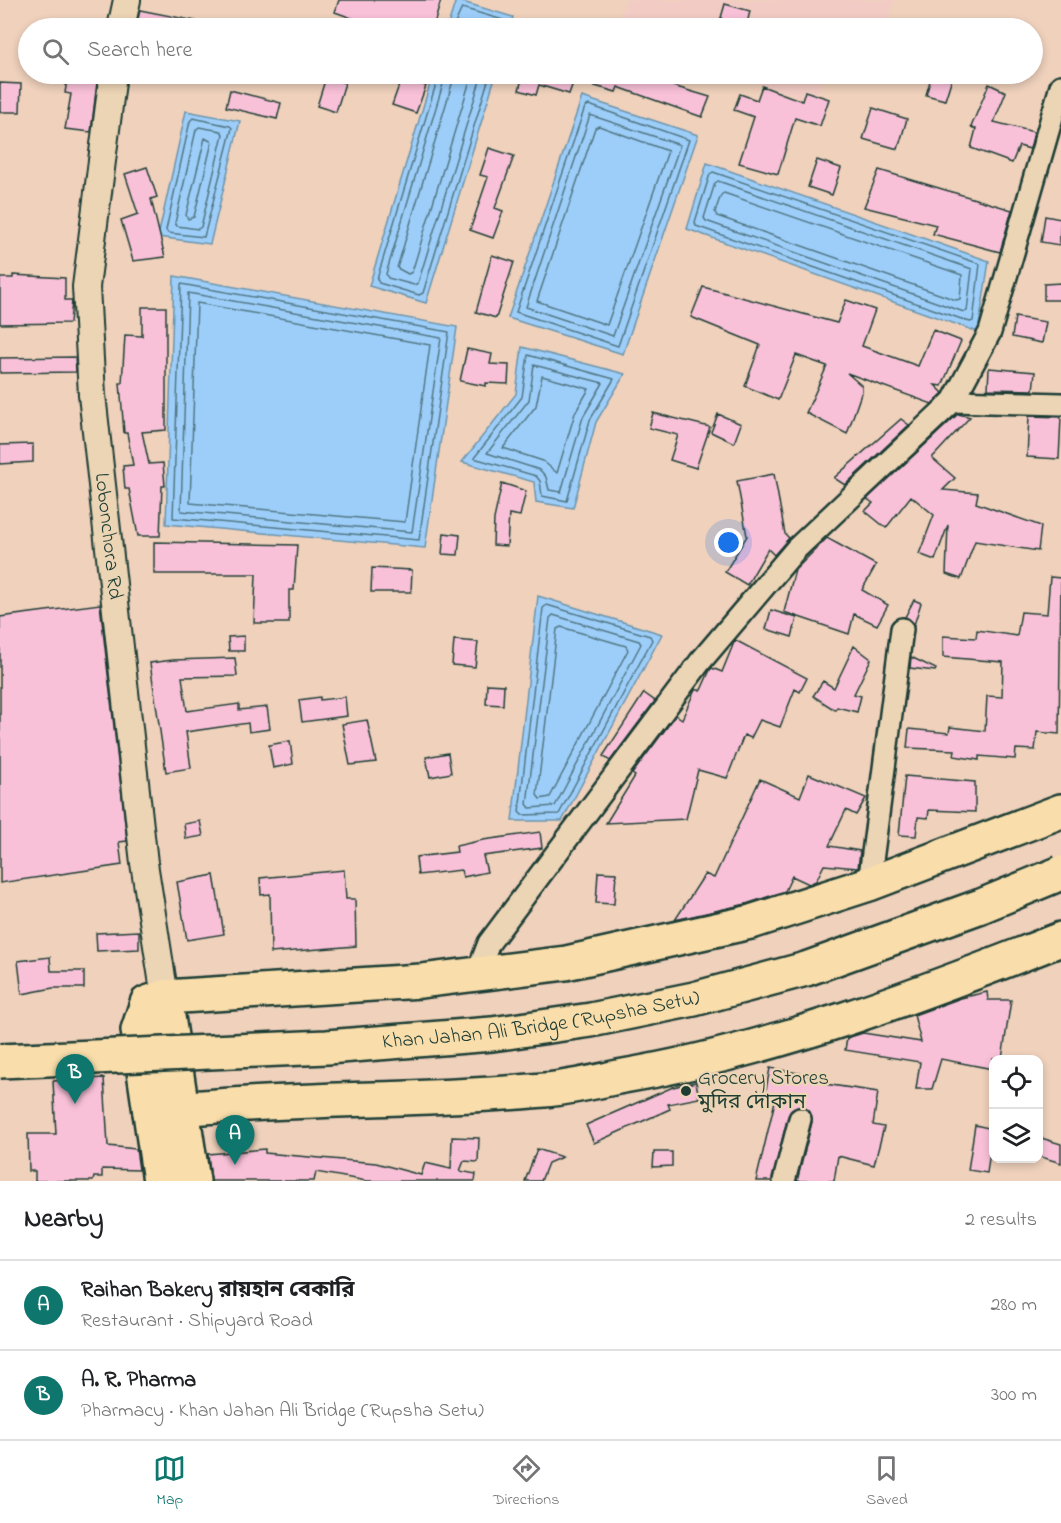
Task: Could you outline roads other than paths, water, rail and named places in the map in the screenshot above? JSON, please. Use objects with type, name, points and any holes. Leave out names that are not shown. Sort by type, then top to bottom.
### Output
[{"type":"main road","points":[[160,1181],[138,1030],[147,1003],[165,997],[421,981],[566,963],[751,922],[869,884],[1061,811]]},
{"type":"main road","name":"Khan Jahan Ali Bridge (Rupsha Setu)","points":[[0,1061],[327,1047],[492,1035],[591,1020],[694,999],[806,969],[981,906],[1061,873]]},
{"type":"main road","points":[[150,1112],[184,1120],[235,1103],[545,1090],[684,1066],[828,1026],[936,988],[1061,939]]},
{"type":"main road","points":[[165,997],[193,1181]]},
{"type":"street","points":[[123,18],[127,0]]},
{"type":"street","name":"Lobonchora Rd","points":[[113,84],[86,287],[91,383],[144,863],[165,997]]},
{"type":"street","points":[[477,974],[489,943],[700,662],[796,549],[953,401],[990,332],[1061,88]]},
{"type":"street","points":[[953,401],[1061,404]]},
{"type":"street","points":[[869,884],[902,629]]},
{"type":"street","points":[[784,1181],[800,1119]]},
{"type":"water","points":[[456,0],[513,17],[513,18],[450,18]]},
{"type":"water","points":[[430,84],[493,84],[426,303],[369,286]]},
{"type":"water","points":[[582,97],[698,135],[623,354],[508,318]]},
{"type":"water","points":[[186,111],[240,121],[210,244],[158,237]]},
{"type":"water","points":[[707,163],[989,261],[978,332],[687,229]]},
{"type":"water","points":[[174,276],[457,327],[425,548],[166,524]]},
{"type":"water","points":[[522,347],[625,374],[596,422],[573,508],[536,502],[534,482],[462,462],[516,394]]},
{"type":"water","points":[[538,596],[662,634],[562,821],[512,821]]},
{"type":"place","name":"Grocery Stores মুদির দোকান","points":[[686,1091]]},
{"type":"place","name":"A. R. Pharma","points":[[75,1104]]},
{"type":"place","name":"Raihan Bakery রায়হান বেকারি","points":[[235,1165]]}]
